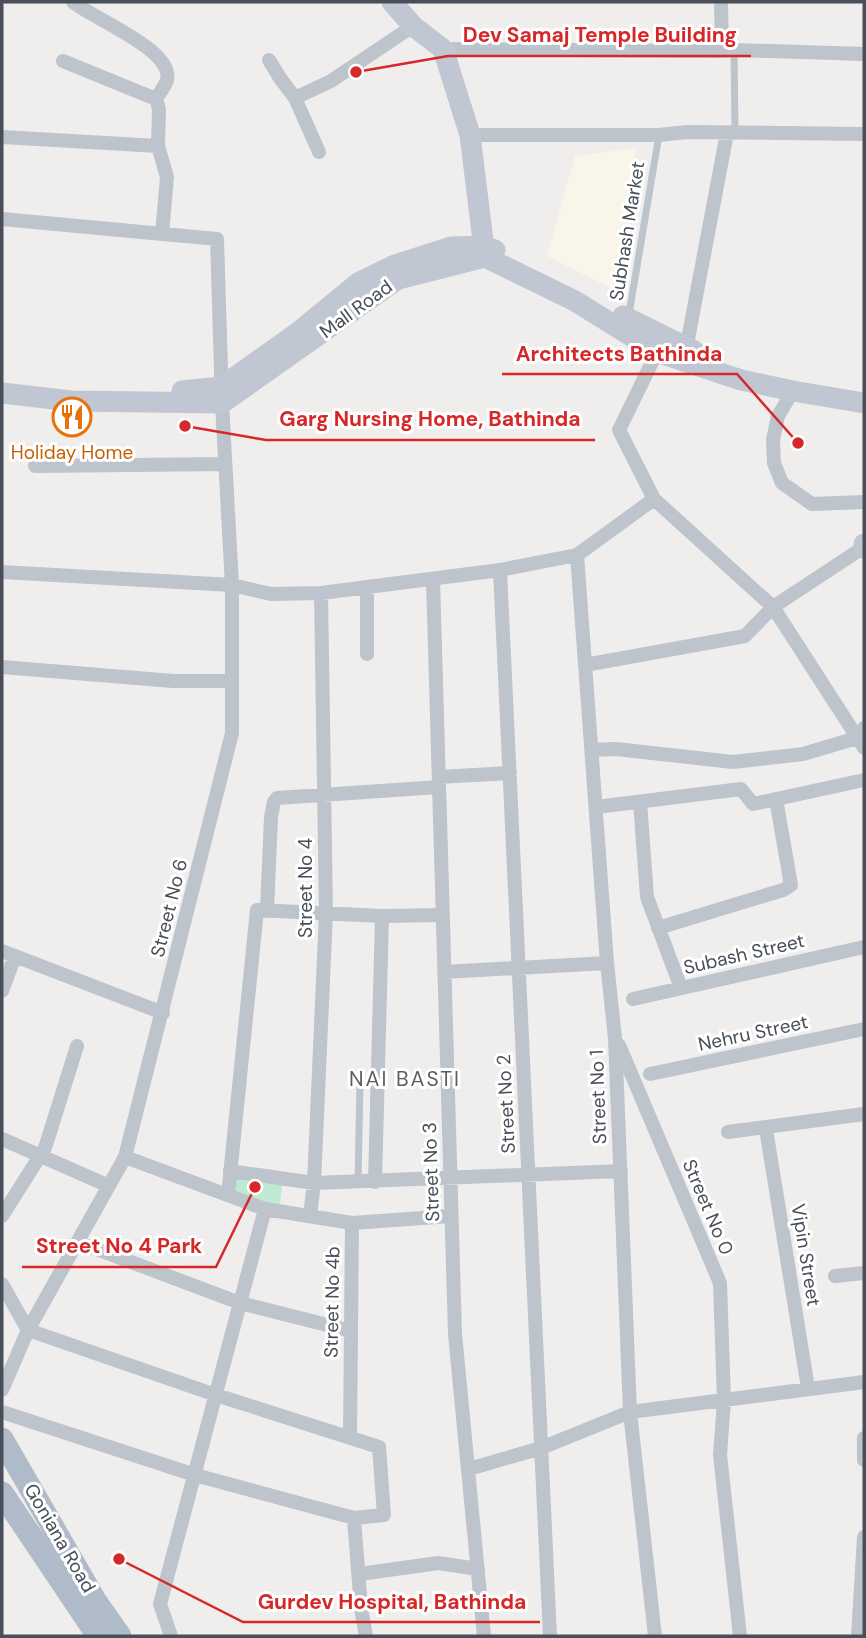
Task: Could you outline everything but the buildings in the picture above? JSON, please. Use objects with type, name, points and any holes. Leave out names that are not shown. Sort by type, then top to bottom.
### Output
[{"type":"main road","points":[[392,2],[413,26],[443,49],[470,135],[485,252],[575,301],[741,380],[864,403]]},
{"type":"main road","name":"Mall Road","points":[[222,395],[398,279],[485,252]]},
{"type":"main road","points":[[627,326],[657,352],[686,354],[751,372],[864,389]]},
{"type":"main road","points":[[2,382],[51,388],[222,395]]},
{"type":"main road","points":[[2,393],[71,401],[222,395]]},
{"type":"main road","name":"Goniana Road","points":[[2,1438],[96,1602],[120,1636]]},
{"type":"main road","points":[[2,1493],[98,1636]]},
{"type":"street","points":[[721,2],[728,51]]},
{"type":"street","points":[[2,219],[162,234],[167,177],[158,146],[159,109],[156,99],[167,82],[164,64],[151,49],[76,3]]},
{"type":"street","points":[[295,98],[331,81],[413,26]]},
{"type":"street","points":[[443,49],[864,54]]},
{"type":"street","points":[[270,60],[279,78],[295,98],[319,152]]},
{"type":"street","points":[[63,61],[156,99]]},
{"type":"street","points":[[686,354],[731,133]]},
{"type":"street","points":[[470,135],[864,134]]},
{"type":"street","points":[[2,137],[158,146]]},
{"type":"street","name":"Street No 6","points":[[2,1390],[28,1330],[125,1157],[232,733],[232,585],[216,239],[162,234]]},
{"type":"street","points":[[592,750],[617,749],[733,762],[803,754],[862,738],[773,607],[654,499],[619,430],[657,352]]},
{"type":"street","points":[[793,391],[778,416],[773,440],[774,463],[782,483],[812,504],[864,502]]},
{"type":"street","points":[[35,466],[225,464]]},
{"type":"street","points":[[2,572],[232,585],[271,594],[321,593],[500,570],[577,555],[654,499]]},
{"type":"street","points":[[585,665],[744,636],[773,607],[864,546]]},
{"type":"street","name":"Street No 1","points":[[577,555],[607,964],[615,1038],[630,1412],[655,1636]]},
{"type":"street","name":"Street No 2","points":[[500,570],[550,1636]]},
{"type":"street","name":"Street No 3","points":[[433,579],[455,1334],[484,1636]]},
{"type":"street","points":[[367,587],[367,653]]},
{"type":"street","name":"Street No 4","points":[[310,1216],[314,1183],[326,913],[321,593]]},
{"type":"street","points":[[2,667],[173,681],[232,681]]},
{"type":"street","points":[[267,911],[271,817],[274,802],[278,798],[510,773]]},
{"type":"street","points":[[596,807],[741,789],[753,804],[864,780]]},
{"type":"street","points":[[658,928],[783,891],[791,885],[776,799]]},
{"type":"street","points":[[640,802],[647,897],[681,988]]},
{"type":"street","points":[[228,1195],[257,911],[382,916],[443,915]]},
{"type":"street","points":[[374,1182],[382,916]]},
{"type":"street","name":"Subash Street","points":[[633,999],[864,947]]},
{"type":"street","points":[[2,991],[8,954],[163,1013]]},
{"type":"street","points":[[444,972],[607,964]]},
{"type":"street","name":"Nehru Street","points":[[650,1074],[864,1029]]},
{"type":"street","name":"Street No 0","points":[[615,1038],[720,1283],[724,1401],[720,1455],[740,1636]]},
{"type":"street","points":[[2,1216],[40,1156],[77,1046]]},
{"type":"street","points":[[728,1132],[864,1114]]},
{"type":"street","name":"Vipin Street","points":[[766,1129],[808,1388]]},
{"type":"street","points":[[2,1139],[109,1186]]},
{"type":"street","points":[[125,1157],[265,1209],[352,1223]]},
{"type":"street","points":[[230,1171],[314,1183],[621,1171]]},
{"type":"street","points":[[171,1636],[160,1604],[265,1209]]},
{"type":"street","name":"Street No 4b","points":[[351,1438],[352,1223],[451,1216]]},
{"type":"street","points":[[78,1242],[240,1303],[351,1331]]},
{"type":"street","points":[[835,1276],[864,1273]]},
{"type":"street","points":[[2,1284],[28,1330],[216,1395],[379,1447],[384,1515],[354,1518],[195,1475],[2,1412]]},
{"type":"street","points":[[469,1469],[541,1448],[630,1412],[864,1382]]},
{"type":"street","points":[[864,1438],[864,1460]]},
{"type":"street","points":[[354,1518],[361,1608],[366,1636]]},
{"type":"street","points":[[858,1636],[864,1537]]},
{"type":"street","points":[[360,1574],[438,1563],[478,1569]]},
{"type":"lane","points":[[728,51],[731,133]]},
{"type":"lane","name":"Subhash Market","points":[[627,326],[659,135]]},
{"type":"lane","points":[[358,1183],[360,1082]]},
{"type":"shaded area","points":[[636,148],[616,291],[547,256],[575,156]]},
{"type":"green space","points":[[230,1171],[283,1179],[279,1213],[228,1195]]},
{"type":"place","name":"Dev Samaj Temple Building","points":[[356,72]]},
{"type":"place","name":"Holiday Home","points":[[72,417]]},
{"type":"place","name":"Garg Nursing Home, Bathinda","points":[[185,426]]},
{"type":"place","name":"Architects Bathinda","points":[[798,443]]},
{"type":"place","name":"Street No 4 Park","points":[[255,1187]]},
{"type":"place","name":"Gurdev Hospital, Bathinda","points":[[119,1559]]},
{"type":"district","name":"NAI BASTI","points":[[405,1079]]}]
